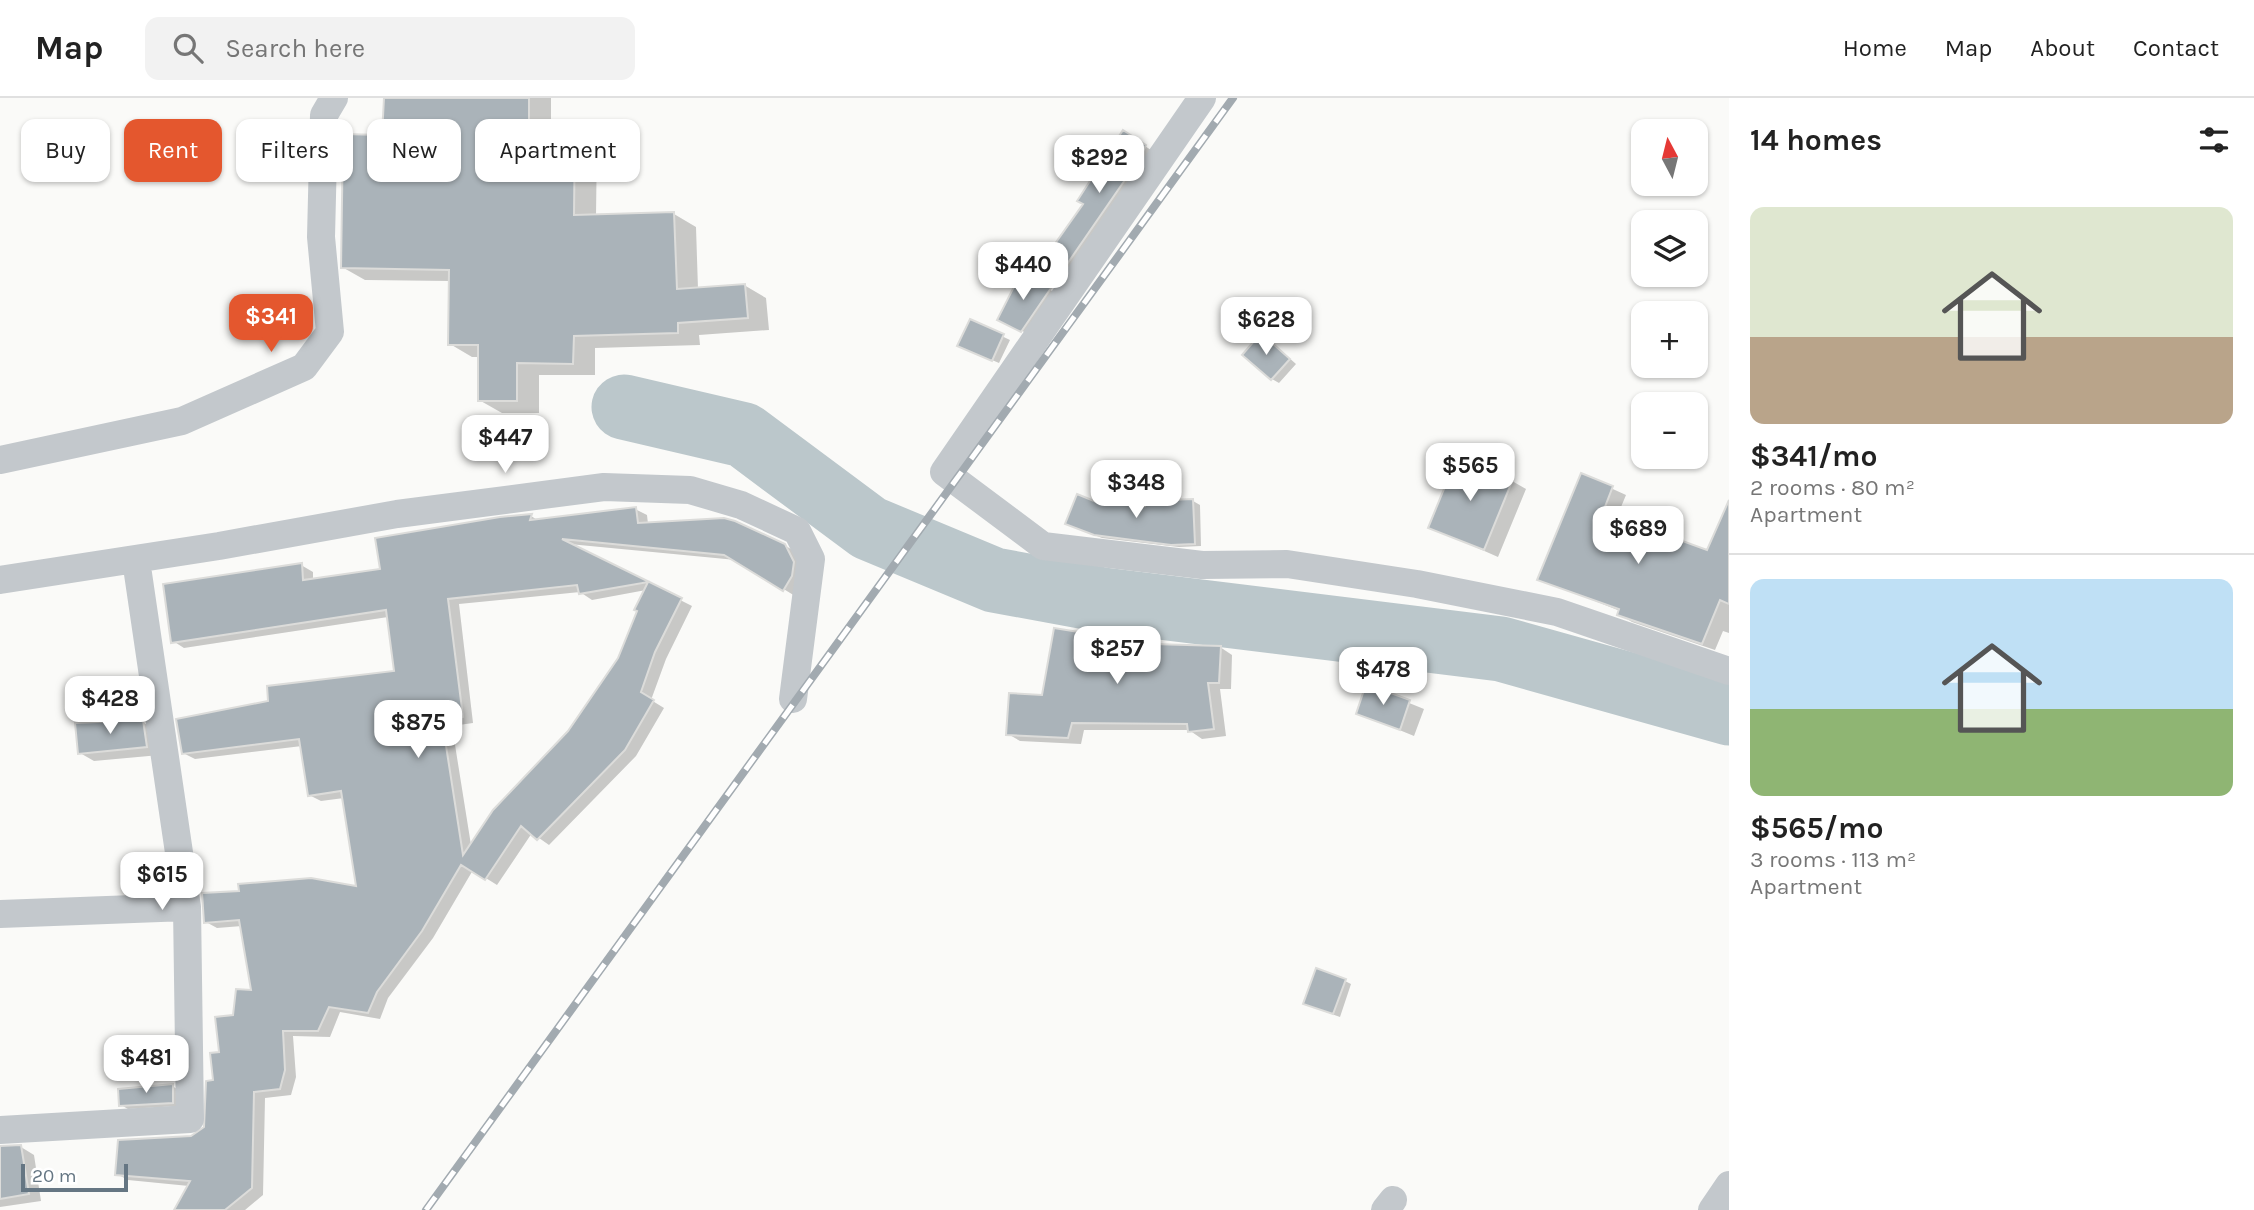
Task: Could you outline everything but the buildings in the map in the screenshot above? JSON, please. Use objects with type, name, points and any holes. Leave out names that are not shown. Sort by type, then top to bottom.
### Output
[{"type":"street","points":[[0,460],[182,421],[304,367],[330,331],[321,237],[324,115],[334,98]]},
{"type":"street","points":[[1202,98],[944,472],[1043,546],[1202,565],[1287,564],[1417,584],[1557,612],[1729,671]]},
{"type":"street","points":[[0,580],[136,560],[397,514],[590,489],[690,490],[741,505],[797,531],[811,559],[793,699]]},
{"type":"street","points":[[0,1130],[191,1119],[187,906],[136,560]]},
{"type":"street","points":[[0,914],[187,906]]},
{"type":"street","points":[[1712,1210],[1729,1185]]},
{"type":"waterway","points":[[624,407],[744,435],[869,528],[994,580],[1103,600],[1501,649],[1729,713]]},
{"type":"railway","points":[[426,1210],[1233,98]]}]
